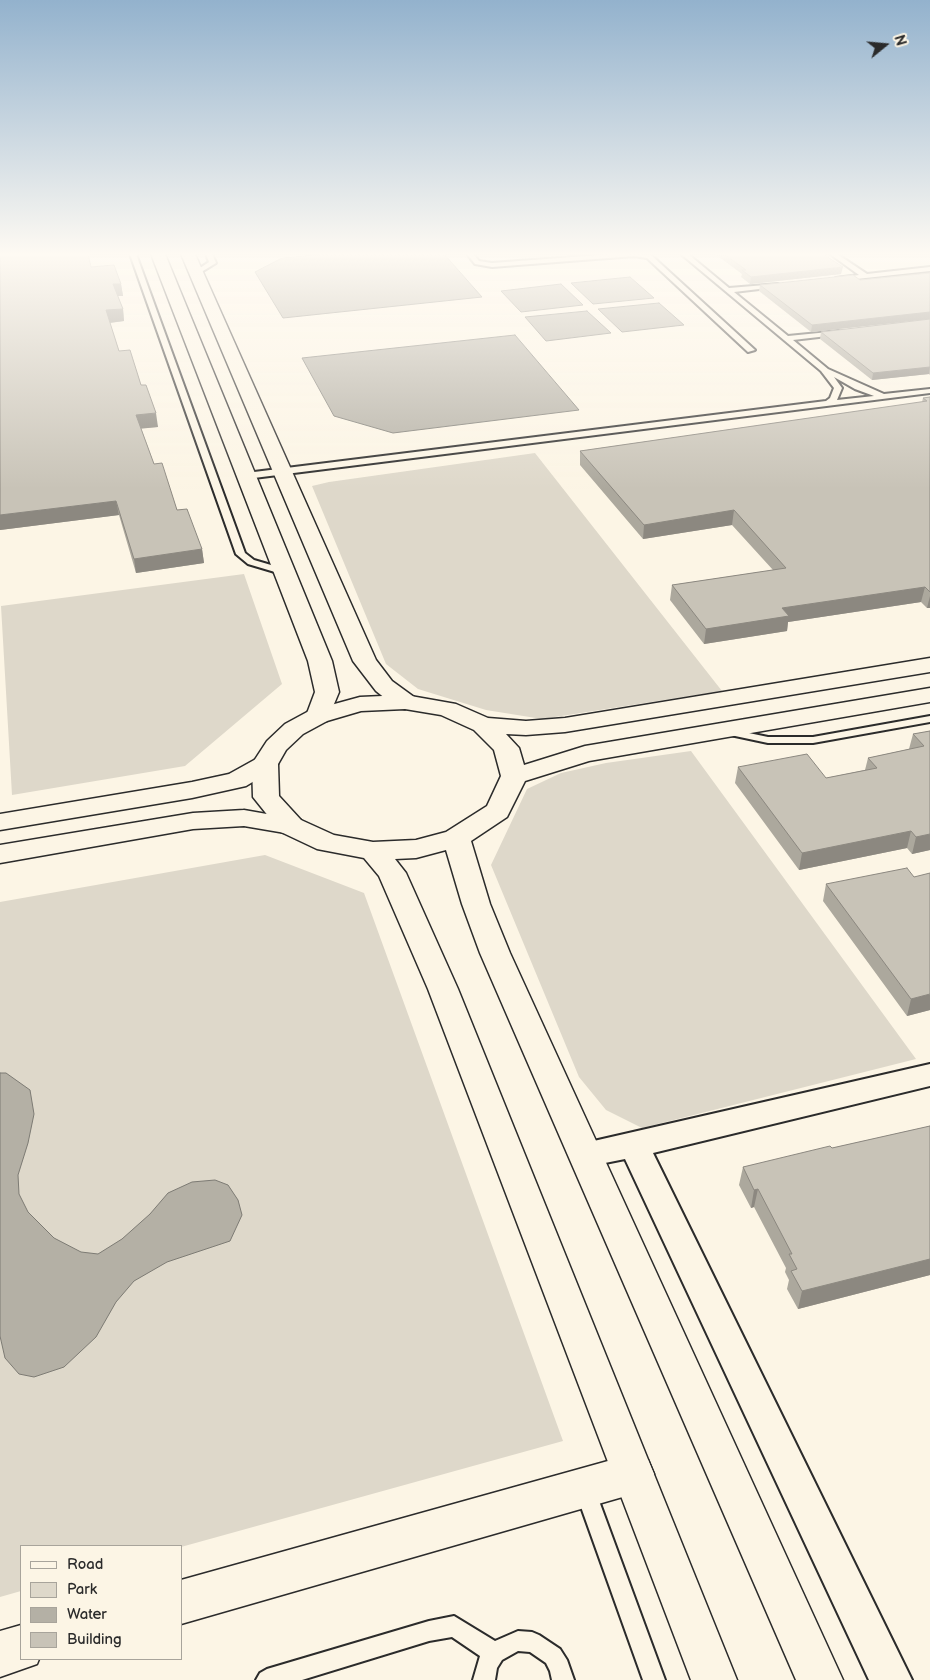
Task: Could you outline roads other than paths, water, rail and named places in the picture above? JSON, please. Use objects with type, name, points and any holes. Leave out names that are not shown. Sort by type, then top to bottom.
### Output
[{"type":"street","points":[[189,332],[320,661],[326,692],[318,716]]},
{"type":"street","points":[[222,332],[365,661],[384,686],[405,702]]},
{"type":"street","points":[[482,725],[526,728],[565,725],[930,664]]},
{"type":"street","points":[[514,776],[585,754],[930,695]]},
{"type":"street","points":[[0,822],[192,790],[237,780],[265,764],[276,746],[294,729],[318,716],[360,704],[405,702],[447,709],[482,725],[506,748],[514,776],[498,810],[456,838],[416,849],[373,851],[327,844],[291,826],[244,818],[193,821],[0,854]]},
{"type":"street","points":[[265,764],[266,797],[291,826]]},
{"type":"street","points":[[456,838],[476,904],[495,954],[820,1680]]},
{"type":"street","points":[[373,851],[392,873],[443,990],[714,1680]]},
{"type":"street","points":[[585,1154],[634,1145],[930,1075]]},
{"type":"street","points":[[634,1145],[891,1680]]},
{"type":"street","points":[[182,1602],[632,1474]]},
{"type":"street","points":[[0,1654],[20,1648]]},
{"type":"lane","points":[[161,332],[241,554],[251,562],[285,572]]},
{"type":"lane","points":[[732,332],[751,350]]},
{"type":"lane","points":[[781,332],[824,369],[858,387],[884,397]]},
{"type":"lane","points":[[788,338],[841,332]]},
{"type":"lane","points":[[824,369],[838,388],[834,399],[828,404]]},
{"type":"lane","points":[[246,476],[930,391]]},
{"type":"lane","points":[[722,731],[768,740],[813,740],[930,719]]},
{"type":"lane","points":[[584,1488],[654,1680]]},
{"type":"lane","points":[[268,1680],[429,1631],[454,1626],[495,1653]]},
{"type":"lane","points":[[484,1680],[488,1664],[495,1653],[506,1645],[518,1641],[532,1642],[553,1656],[560,1667],[563,1680]]},
{"type":"water","points":[[538,332],[611,333],[546,341]]},
{"type":"water","points":[[515,335],[579,410],[393,433],[334,416],[302,358]]},
{"type":"water","points":[[0,1073],[6,1073],[30,1090],[34,1114],[28,1143],[18,1175],[19,1194],[28,1212],[54,1238],[81,1252],[98,1254],[122,1239],[150,1214],[168,1193],[192,1182],[215,1180],[228,1185],[238,1200],[242,1215],[230,1241],[167,1262],[134,1281],[116,1302],[96,1337],[64,1367],[34,1377],[19,1374],[5,1358],[0,1336]]}]
